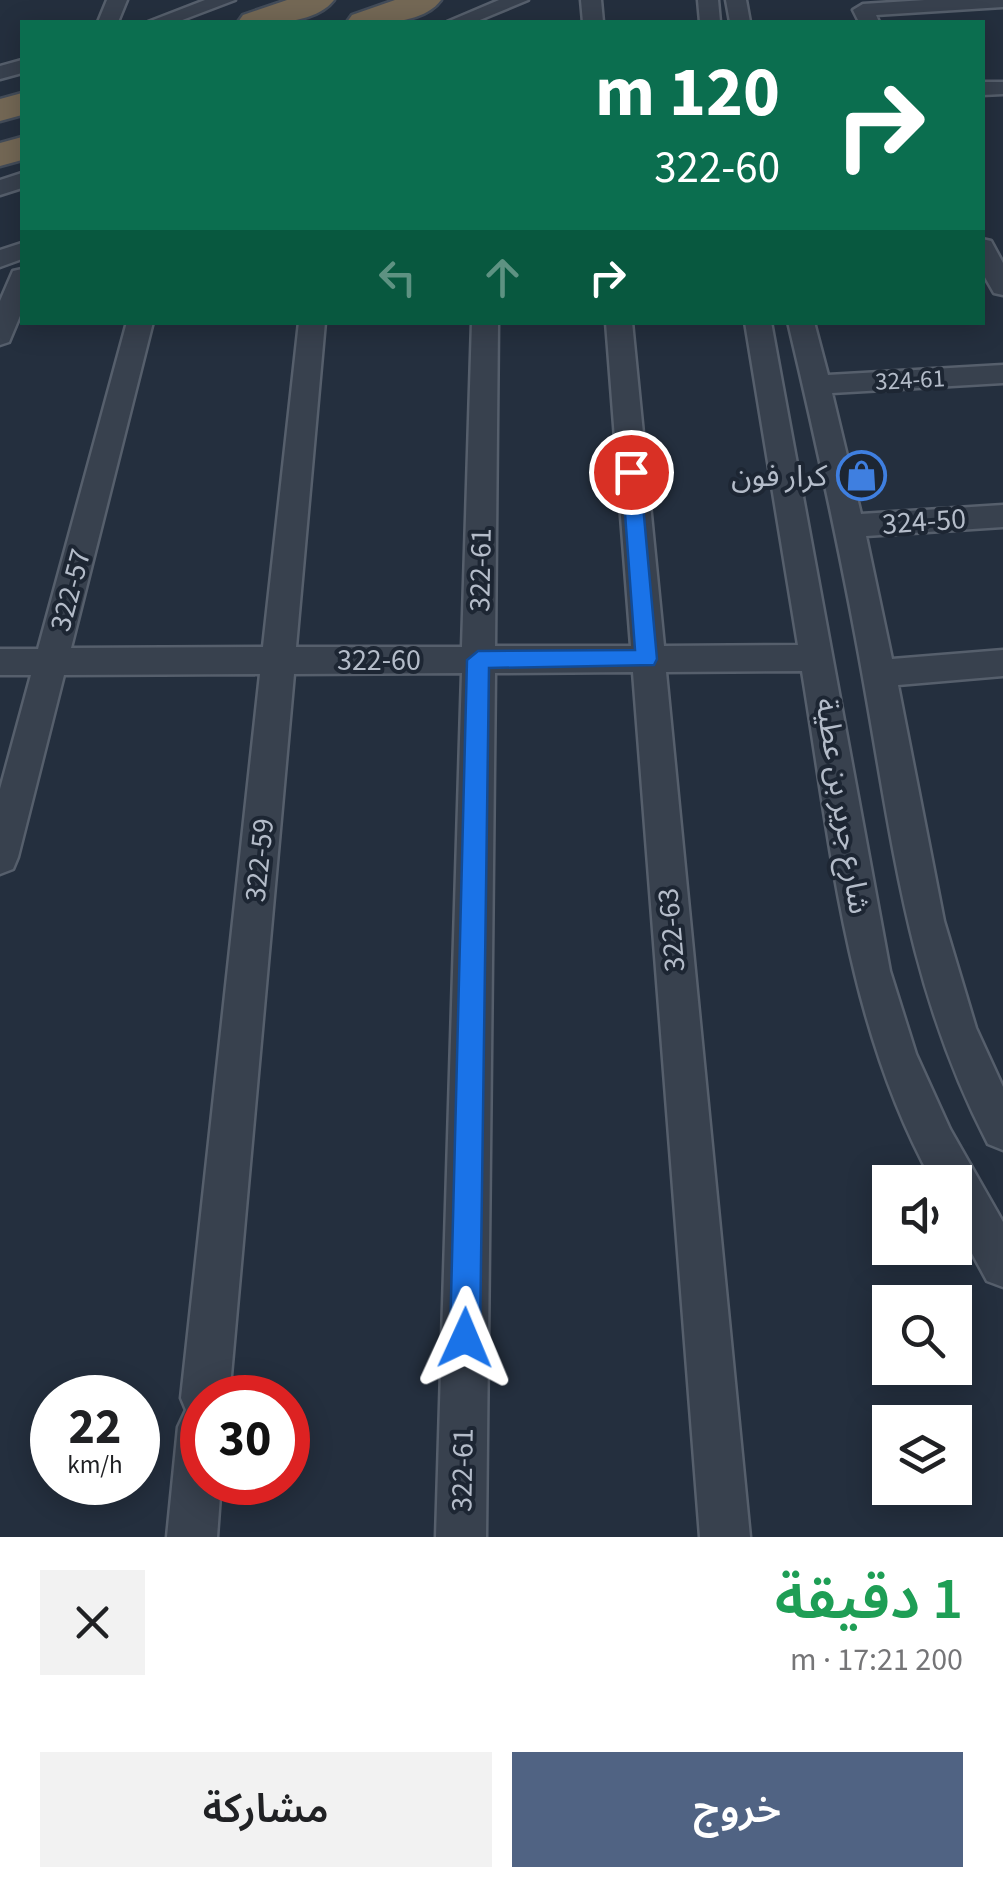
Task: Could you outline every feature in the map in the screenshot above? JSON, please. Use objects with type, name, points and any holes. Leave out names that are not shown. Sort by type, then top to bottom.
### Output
[{"type":"highway","points":[[260,20],[318,0]]},
{"type":"highway","points":[[369,20],[424,0]]},
{"type":"street","points":[[164,20],[225,0]]},
{"type":"street","points":[[491,16],[518,0]]},
{"type":"street","points":[[868,20],[863,10],[882,6],[1003,1]]},
{"type":"street","points":[[985,252],[1003,287]]},
{"type":"street","points":[[0,336],[20,283]]},
{"type":"street","name":"322-57","points":[[0,857],[139,325]]},
{"type":"street","name":"322-59","points":[[208,1375],[312,325]]},
{"type":"street","name":"322-61","points":[[461,1537],[485,325]]},
{"type":"street","name":"322-63","points":[[618,325],[724,1537]]},
{"type":"street","name":"شارع جرير بن عطية","points":[[759,325],[819,658],[870,972],[897,1058],[935,1144],[1003,1265]]},
{"type":"street","name":"شارع جرير بن عطية","points":[[802,325],[879,673],[942,992],[982,1093],[1003,1129]]},
{"type":"street","name":"324-61","points":[[816,385],[1003,374]]},
{"type":"street","name":"324-50","points":[[846,526],[1003,516]]},
{"type":"street","name":"322-60","points":[[0,662],[819,658]]},
{"type":"street","points":[[879,673],[1003,663]]},
{"type":"street","points":[[855,881],[918,882]]},
{"type":"street","points":[[192,1537],[195,1505]]},
{"type":"place","name":"كرار فون","points":[[862,476]]},
{"type":"route","points":[[465,1338],[478,660],[647,659],[631,472]]}]
